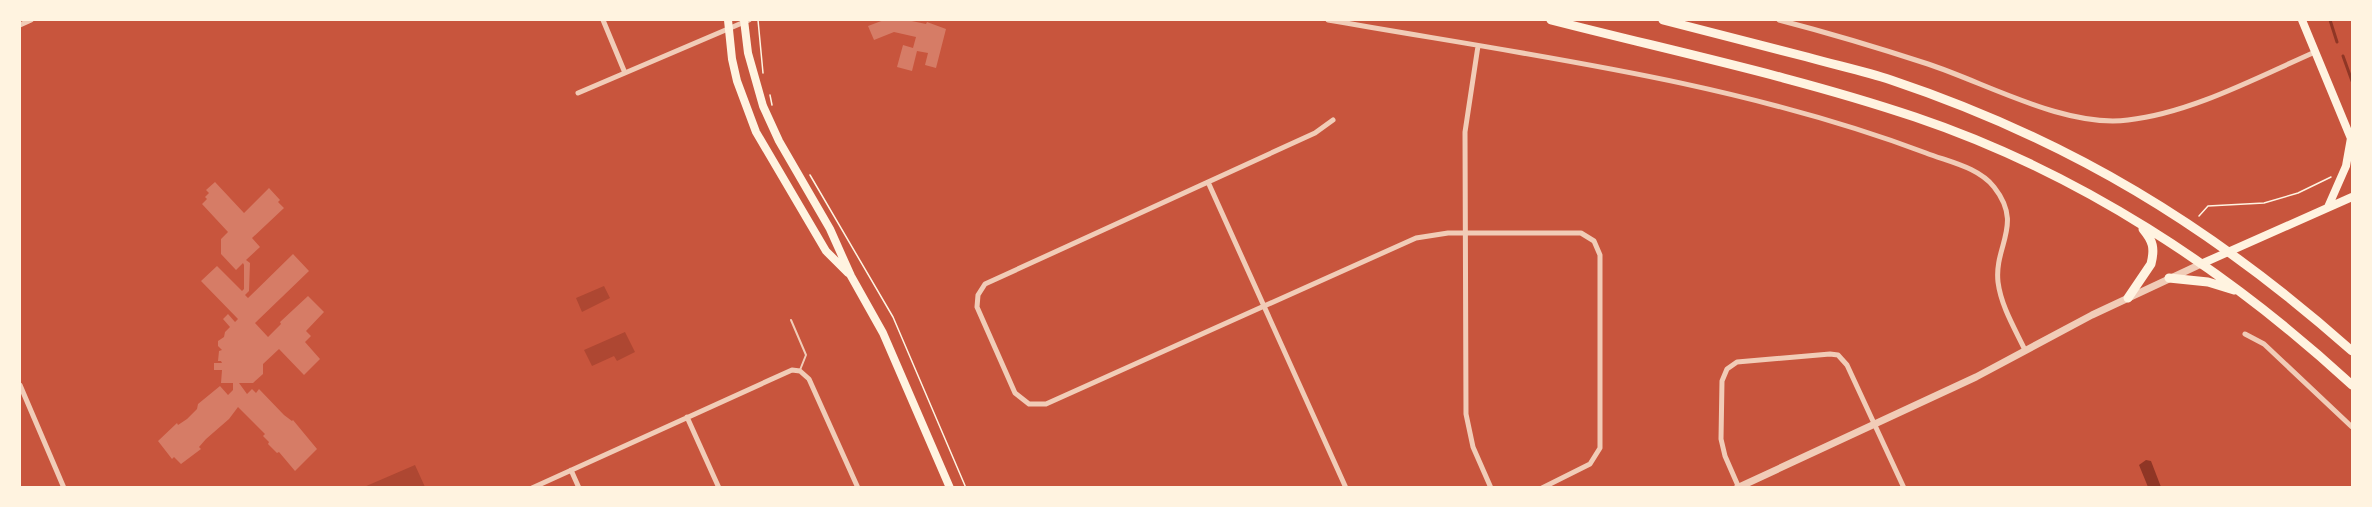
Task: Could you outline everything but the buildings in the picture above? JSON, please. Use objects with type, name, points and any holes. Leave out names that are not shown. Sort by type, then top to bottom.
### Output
[{"type":"highway","points":[[1551,20],[1818,87],[1916,117],[2037,168],[2138,222],[2201,264],[2282,324],[2352,386]]},
{"type":"highway","points":[[1663,20],[1888,79],[1961,105],[2023,131],[2094,166],[2187,221],[2287,295],[2352,351]]},
{"type":"highway","points":[[2128,298],[2151,264],[2154,253],[2153,241],[2138,222]]},
{"type":"highway","points":[[2169,278],[2208,282],[2242,293]]},
{"type":"main road","points":[[728,20],[737,81],[756,132],[826,251],[852,276]]},
{"type":"main road","points":[[746,20],[748,53],[763,106],[779,141],[830,229],[887,342],[950,488]]},
{"type":"main road","points":[[2302,20],[2352,140],[2343,173],[2328,207]]},
{"type":"main road","points":[[2201,264],[2352,197]]},
{"type":"street","points":[[20,25],[31,20]]},
{"type":"street","points":[[603,20],[625,73]]},
{"type":"street","points":[[578,93],[746,20]]},
{"type":"street","points":[[1328,20],[1577,63],[1723,94],[1846,126],[1973,170],[1989,181],[2001,196],[2006,209],[2008,224],[1998,270],[1998,285],[2005,307],[2025,350]]},
{"type":"street","points":[[1779,20],[1928,64],[2063,113],[2100,120],[2125,121],[2169,111],[2315,51]]},
{"type":"street","points":[[1478,46],[1465,132],[1466,414],[1473,447],[1491,488]]},
{"type":"street","points":[[1333,120],[1315,133],[988,282],[979,292],[977,307],[1015,393],[1029,404],[1046,404],[1406,242],[1437,234],[1465,232],[1581,233],[1592,239],[1600,255],[1600,443],[1595,459],[1586,467],[1542,488]]},
{"type":"street","points":[[1208,182],[1346,488]]},
{"type":"street","points":[[1904,488],[1876,425],[1847,365],[1838,355],[1732,364],[1727,369],[1722,381],[1721,439],[1725,456],[1738,487],[1876,425],[1976,377],[2128,298],[2201,264]]},
{"type":"street","points":[[2245,334],[2264,344],[2352,427]]},
{"type":"street","points":[[532,488],[792,370],[800,371],[809,379],[858,488]]},
{"type":"street","points":[[20,385],[64,488]]},
{"type":"street","points":[[687,417],[719,488]]},
{"type":"street","points":[[571,470],[579,488]]},
{"type":"lane","points":[[791,320],[806,356],[800,371]]},
{"type":"path","points":[[758,20],[764,74]]},
{"type":"path","points":[[769,93],[775,112]]},
{"type":"path","points":[[808,173],[893,317],[966,488]]},
{"type":"path","points":[[2199,216],[2208,206],[2264,203],[2298,193],[2343,173]]},
{"type":"shaded area","points":[[604,286],[610,298],[582,312],[576,298]]},
{"type":"shaded area","points":[[625,332],[635,352],[617,361],[614,356],[592,366],[584,350]]},
{"type":"shaded area","points":[[2146,460],[2151,461],[2161,487],[2148,487],[2139,465]]},
{"type":"shaded area","points":[[415,465],[425,487],[364,487]]},
{"type":"waterway","points":[[2330,20],[2337,42]]},
{"type":"waterway","points":[[2343,56],[2352,81]]}]
